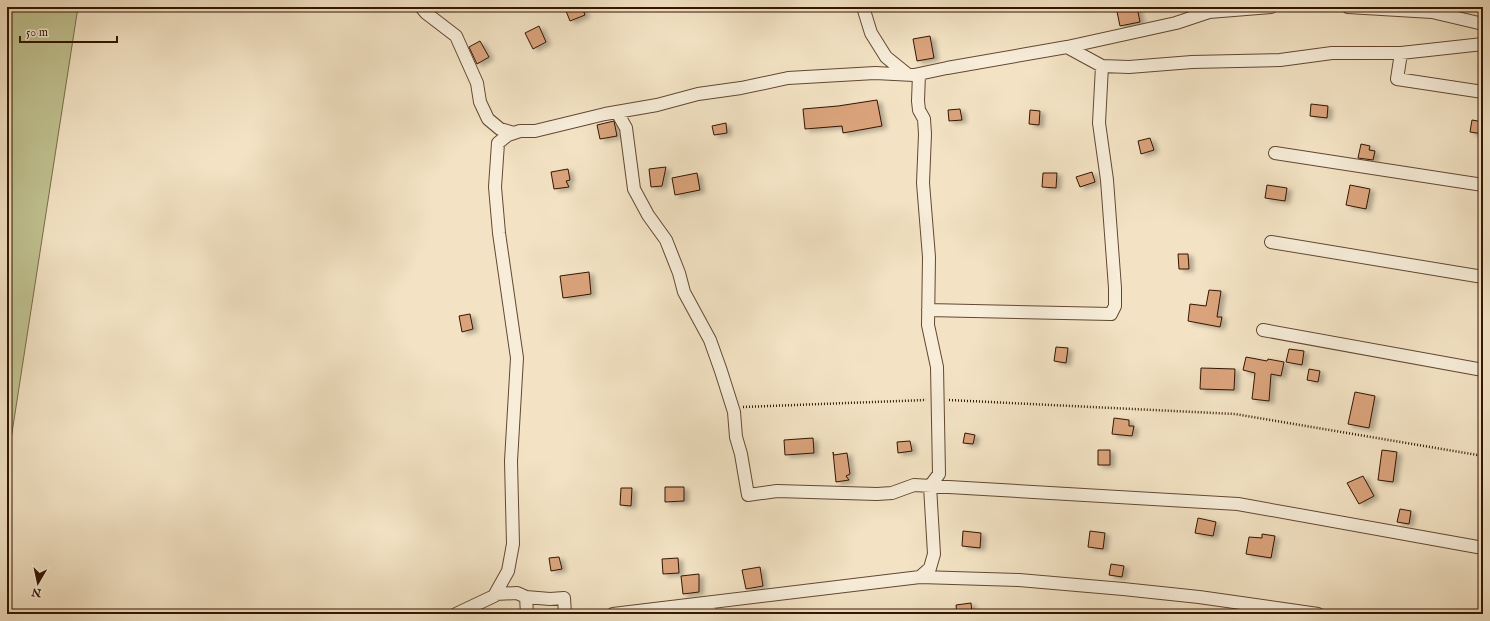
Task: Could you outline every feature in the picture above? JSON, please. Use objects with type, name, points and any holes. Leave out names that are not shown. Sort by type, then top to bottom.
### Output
[{"type":"street","points":[[420,7],[456,36],[477,83],[480,102],[488,119],[500,129],[514,133]]},
{"type":"street","points":[[863,7],[871,33],[886,57],[913,74],[919,110],[924,119],[925,134],[922,183],[928,257],[928,325],[937,368],[940,474],[949,487]]},
{"type":"street","points":[[456,614],[494,596],[508,571],[513,544],[511,461],[517,358],[499,233],[495,187],[498,143],[508,135],[535,131],[617,112],[657,105],[698,94],[741,88],[788,78],[875,74],[913,74],[1067,48],[1176,23],[1204,10],[1271,7]]},
{"type":"street","points":[[1348,7],[1432,12],[1483,24]]},
{"type":"street","points":[[1067,48],[1102,66],[1129,68],[1192,62],[1280,60],[1332,53],[1402,52],[1483,44]]},
{"type":"street","points":[[1402,52],[1397,79],[1483,92]]},
{"type":"street","points":[[928,310],[1110,314],[1115,306],[1115,288],[1107,180],[1099,123],[1102,66]]},
{"type":"street","points":[[617,112],[626,128],[634,189],[648,215],[666,240],[679,273],[684,292],[710,340],[732,408],[736,437],[741,454],[748,495],[777,491],[877,494],[892,493],[914,485],[1238,504],[1483,548]]},
{"type":"street","points":[[1275,153],[1483,185]]},
{"type":"street","points":[[1271,242],[1483,277]]},
{"type":"street","points":[[1262,330],[1483,370]]},
{"type":"street","points":[[920,577],[930,568],[934,554],[930,486],[940,474]]},
{"type":"street","points":[[613,614],[920,577],[1019,580],[1123,588],[1318,614]]},
{"type":"street","points":[[495,594],[517,593],[526,597],[550,599],[564,598],[565,614]]},
{"type":"street","points":[[526,597],[527,614]]},
{"type":"street","points":[[705,614],[712,602]]},
{"type":"path","points":[[732,408],[937,399],[1235,414],[1483,456]]},
{"type":"green space","points":[[7,7],[78,7],[7,465]]},
{"type":"building","points":[[576,7],[582,7],[585,15],[570,21],[566,11]]},
{"type":"building","points":[[1116,7],[1137,7],[1140,22],[1120,26]]},
{"type":"building","points":[[539,26],[546,42],[533,49],[525,33]]},
{"type":"building","points":[[930,36],[934,58],[917,61],[913,39]]},
{"type":"building","points":[[480,41],[489,57],[477,64],[469,47]]},
{"type":"building","points":[[877,100],[882,126],[843,133],[842,126],[805,129],[803,109],[838,106]]},
{"type":"building","points":[[1311,104],[1328,106],[1327,118],[1310,116]]},
{"type":"building","points":[[960,109],[962,120],[949,121],[948,110]]},
{"type":"building","points":[[1030,110],[1040,111],[1039,125],[1029,124]]},
{"type":"building","points":[[1472,120],[1483,122],[1483,134],[1470,132]]},
{"type":"building","points":[[614,121],[617,136],[600,139],[597,125]]},
{"type":"building","points":[[726,123],[727,133],[714,135],[712,126]]},
{"type":"building","points":[[1150,138],[1154,150],[1141,154],[1138,141]]},
{"type":"building","points":[[1361,144],[1370,146],[1369,150],[1375,151],[1373,160],[1358,158]]},
{"type":"building","points":[[666,167],[662,186],[651,187],[649,169]]},
{"type":"building","points":[[568,169],[570,180],[566,181],[569,187],[554,189],[551,172]]},
{"type":"building","points":[[1092,172],[1095,182],[1080,187],[1076,177]]},
{"type":"building","points":[[697,173],[700,190],[675,195],[672,178]]},
{"type":"building","points":[[1043,173],[1057,173],[1056,188],[1042,187]]},
{"type":"building","points":[[1267,185],[1287,188],[1285,201],[1265,198]]},
{"type":"building","points":[[1350,185],[1370,189],[1366,209],[1346,205]]},
{"type":"building","points":[[1178,254],[1188,254],[1189,269],[1179,269]]},
{"type":"building","points":[[589,272],[591,294],[563,298],[560,276]]},
{"type":"building","points":[[1209,290],[1221,291],[1217,317],[1222,317],[1220,327],[1188,321],[1190,304],[1206,306]]},
{"type":"building","points":[[470,314],[473,329],[462,332],[459,316]]},
{"type":"building","points":[[1056,347],[1068,348],[1066,363],[1054,361]]},
{"type":"building","points":[[1289,349],[1304,351],[1302,365],[1286,362]]},
{"type":"building","points":[[1246,357],[1267,361],[1268,359],[1284,362],[1281,376],[1271,374],[1269,401],[1252,399],[1255,373],[1243,370]]},
{"type":"building","points":[[1201,368],[1235,369],[1234,390],[1200,389]]},
{"type":"building","points":[[1309,369],[1320,371],[1318,382],[1307,380]]},
{"type":"building","points":[[1355,392],[1375,396],[1369,428],[1348,424]]},
{"type":"building","points":[[1114,418],[1129,420],[1129,426],[1134,426],[1132,436],[1112,434]]},
{"type":"building","points":[[965,433],[975,435],[973,444],[963,443]]},
{"type":"building","points":[[813,438],[814,453],[785,455],[784,440]]},
{"type":"building","points":[[910,441],[912,451],[898,453],[897,442]]},
{"type":"building","points":[[1098,450],[1110,450],[1110,465],[1098,465]]},
{"type":"building","points":[[1382,450],[1397,452],[1393,482],[1378,480]]},
{"type":"building","points":[[833,452],[834,455],[847,453],[850,474],[846,476],[849,480],[836,482]]},
{"type":"building","points":[[1363,476],[1374,496],[1359,504],[1347,483]]},
{"type":"building","points":[[665,487],[684,487],[684,501],[665,502]]},
{"type":"building","points":[[621,488],[632,488],[631,506],[620,505]]},
{"type":"building","points":[[1400,509],[1411,511],[1409,524],[1397,522]]},
{"type":"building","points":[[1198,518],[1216,522],[1213,536],[1195,533]]},
{"type":"building","points":[[963,531],[981,533],[980,548],[962,546]]},
{"type":"building","points":[[1090,531],[1105,533],[1103,549],[1088,547]]},
{"type":"building","points":[[1262,534],[1275,536],[1271,558],[1246,554],[1249,537],[1262,538]]},
{"type":"building","points":[[559,557],[562,569],[551,571],[549,558]]},
{"type":"building","points":[[678,558],[679,573],[663,574],[662,559]]},
{"type":"building","points":[[1111,564],[1124,566],[1122,577],[1109,575]]},
{"type":"building","points":[[760,567],[763,586],[746,589],[742,570]]},
{"type":"building","points":[[699,574],[699,592],[683,594],[681,576]]},
{"type":"building","points":[[971,603],[972,614],[957,614],[956,605]]}]
